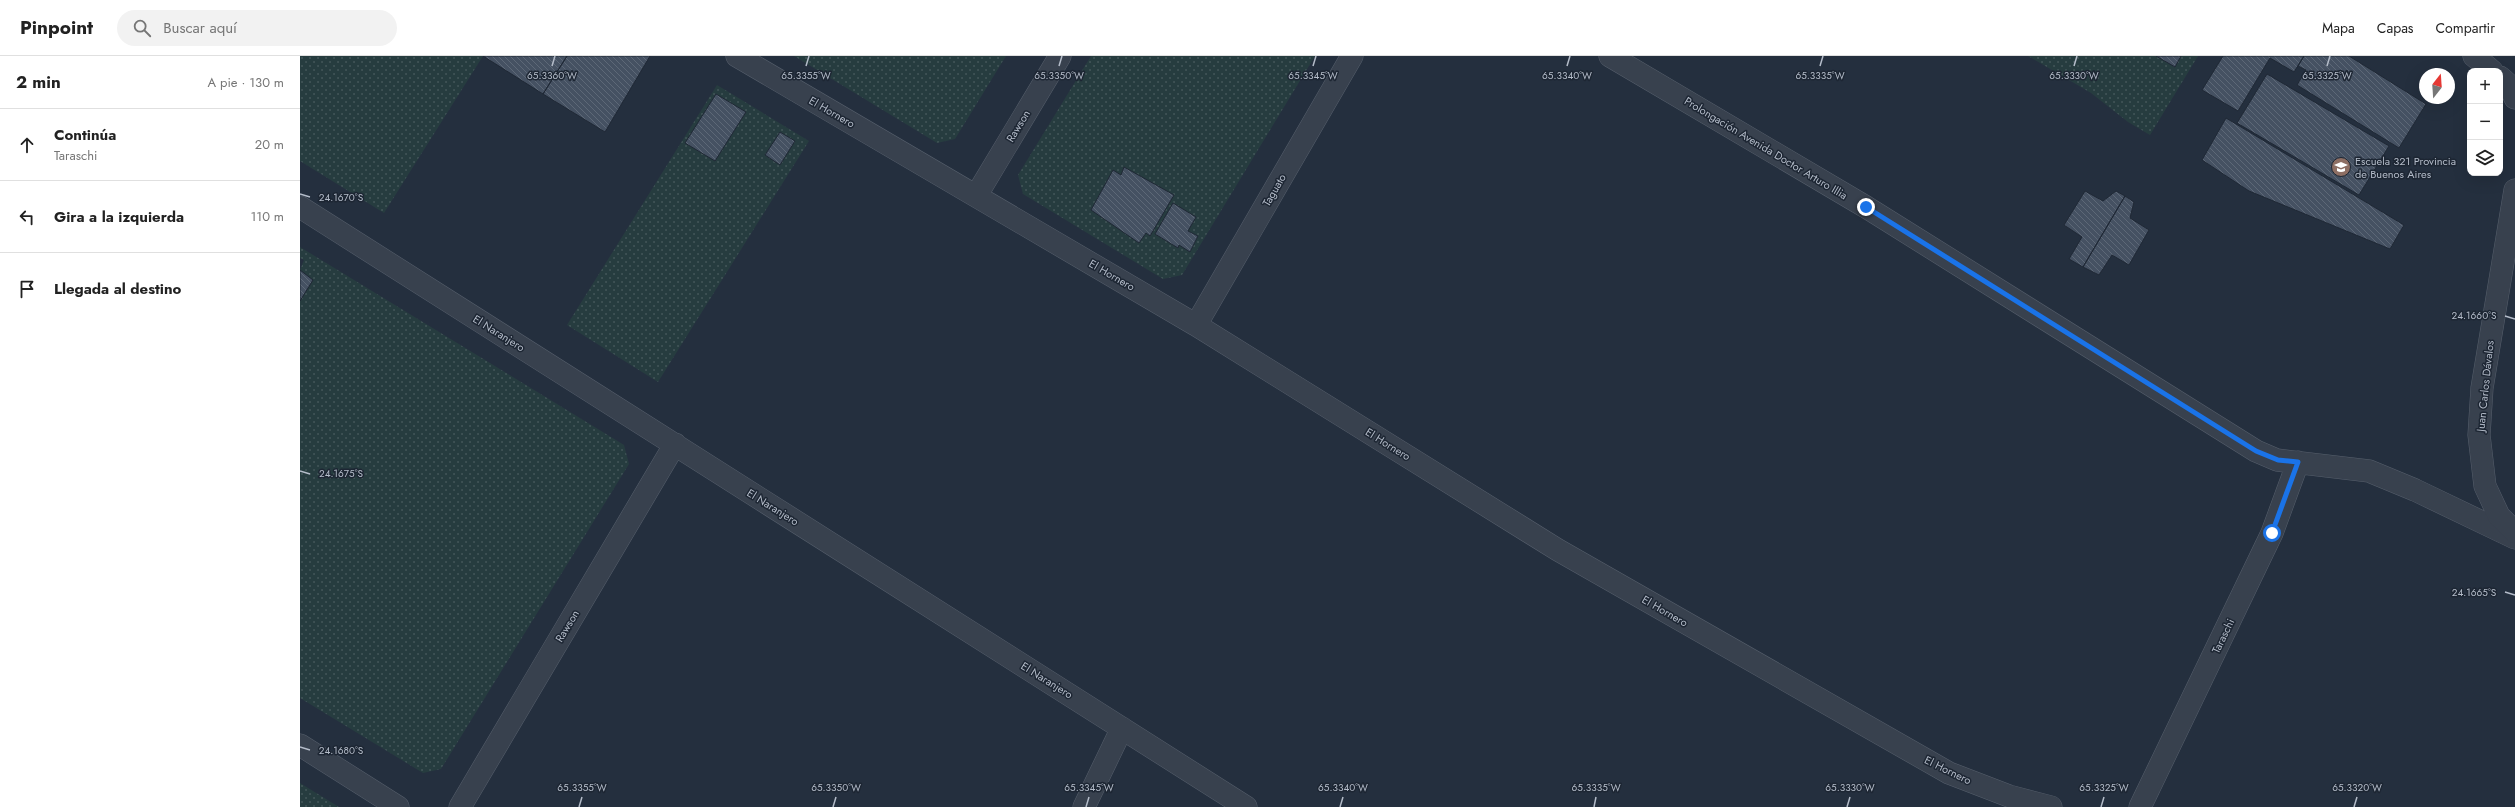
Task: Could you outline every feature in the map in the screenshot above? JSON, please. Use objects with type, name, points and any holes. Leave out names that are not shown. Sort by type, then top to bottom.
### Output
[{"type":"street","name":"El Hornero","points":[[737,56],[1196,324],[1558,550],[1949,773],[2009,796],[2051,807]]},
{"type":"street","name":"Rawson","points":[[976,196],[1060,56]]},
{"type":"street","name":"Taguato","points":[[1196,324],[1352,56]]},
{"type":"street","name":"Prolongación Avenida Doctor Arturo Illia","points":[[1610,56],[1866,207],[2256,451],[2278,460],[2369,471],[2415,490],[2515,538]]},
{"type":"street","points":[[2474,56],[2488,68]]},
{"type":"street","points":[[2503,80],[2509,85],[2515,98]]},
{"type":"street","name":"Juan Carlos Dávalos","points":[[2515,190],[2514,210],[2496,296],[2484,380],[2479,436],[2485,486],[2499,516],[2515,532]]},
{"type":"street","name":"El Naranjero","points":[[300,207],[1246,807]]},
{"type":"street","name":"Rawson","points":[[460,807],[675,444]]},
{"type":"street","name":"Taraschi","points":[[2140,807],[2272,533],[2298,462]]},
{"type":"street","points":[[1084,807],[1122,728]]},
{"type":"street","points":[[300,745],[398,807]]},
{"type":"green space","points":[[300,56],[483,56],[384,213],[300,161]]},
{"type":"green space","points":[[794,56],[1006,56],[955,139],[937,143]]},
{"type":"green space","points":[[1091,56],[1315,56],[1182,275],[1163,279],[1023,194],[1018,175]]},
{"type":"green space","points":[[2028,56],[2156,56],[2175,67],[2181,56],[2198,56],[2150,135],[2128,122],[2091,93]]},
{"type":"green space","points":[[717,85],[809,141],[658,382],[567,325]]},
{"type":"green space","points":[[300,247],[624,445],[629,464],[441,769],[423,773],[300,698],[300,301],[313,280],[300,270],[304,260],[300,258]]},
{"type":"green space","points":[[300,783],[339,807],[300,807]]},
{"type":"building","points":[[483,56],[567,56],[543,94]]},
{"type":"building","points":[[567,56],[650,56],[605,132],[543,94]]},
{"type":"building","points":[[2156,56],[2181,56],[2175,67]]},
{"type":"building","points":[[2223,56],[2304,56],[2294,72],[2270,58],[2238,111],[2202,90]]},
{"type":"building","points":[[2304,56],[2349,56],[2419,100],[2419,104],[2426,104],[2399,148],[2297,85],[2306,70],[2298,66]]},
{"type":"building","points":[[2267,74],[2389,146],[2359,195],[2237,123]]},
{"type":"building","points":[[716,94],[746,112],[715,161],[685,143]]},
{"type":"building","points":[[2226,118],[2404,225],[2390,249],[2249,191],[2202,160]]},
{"type":"building","points":[[780,132],[795,141],[780,165],[765,155]]},
{"type":"building","points":[[1124,167],[1174,195],[1150,236],[1146,233],[1139,243],[1091,210],[1113,170],[1121,175]]},
{"type":"building","points":[[2085,191],[2103,201],[2116,191],[2125,196],[2083,267],[2069,259],[2082,237],[2064,225]]},
{"type":"building","points":[[2125,196],[2134,202],[2130,218],[2149,230],[2129,265],[2112,255],[2099,275],[2083,267]]},
{"type":"building","points":[[1173,203],[1196,217],[1188,231],[1198,236],[1190,252],[1179,245],[1178,248],[1155,234]]},
{"type":"building","points":[[300,270],[313,280],[300,301]]},
{"type":"place","name":"Escuela 321 Provincia de Buenos Aires","points":[[2341,167]]},
{"type":"route","points":[[1866,207],[2256,451],[2278,460],[2298,462],[2272,533]]}]
